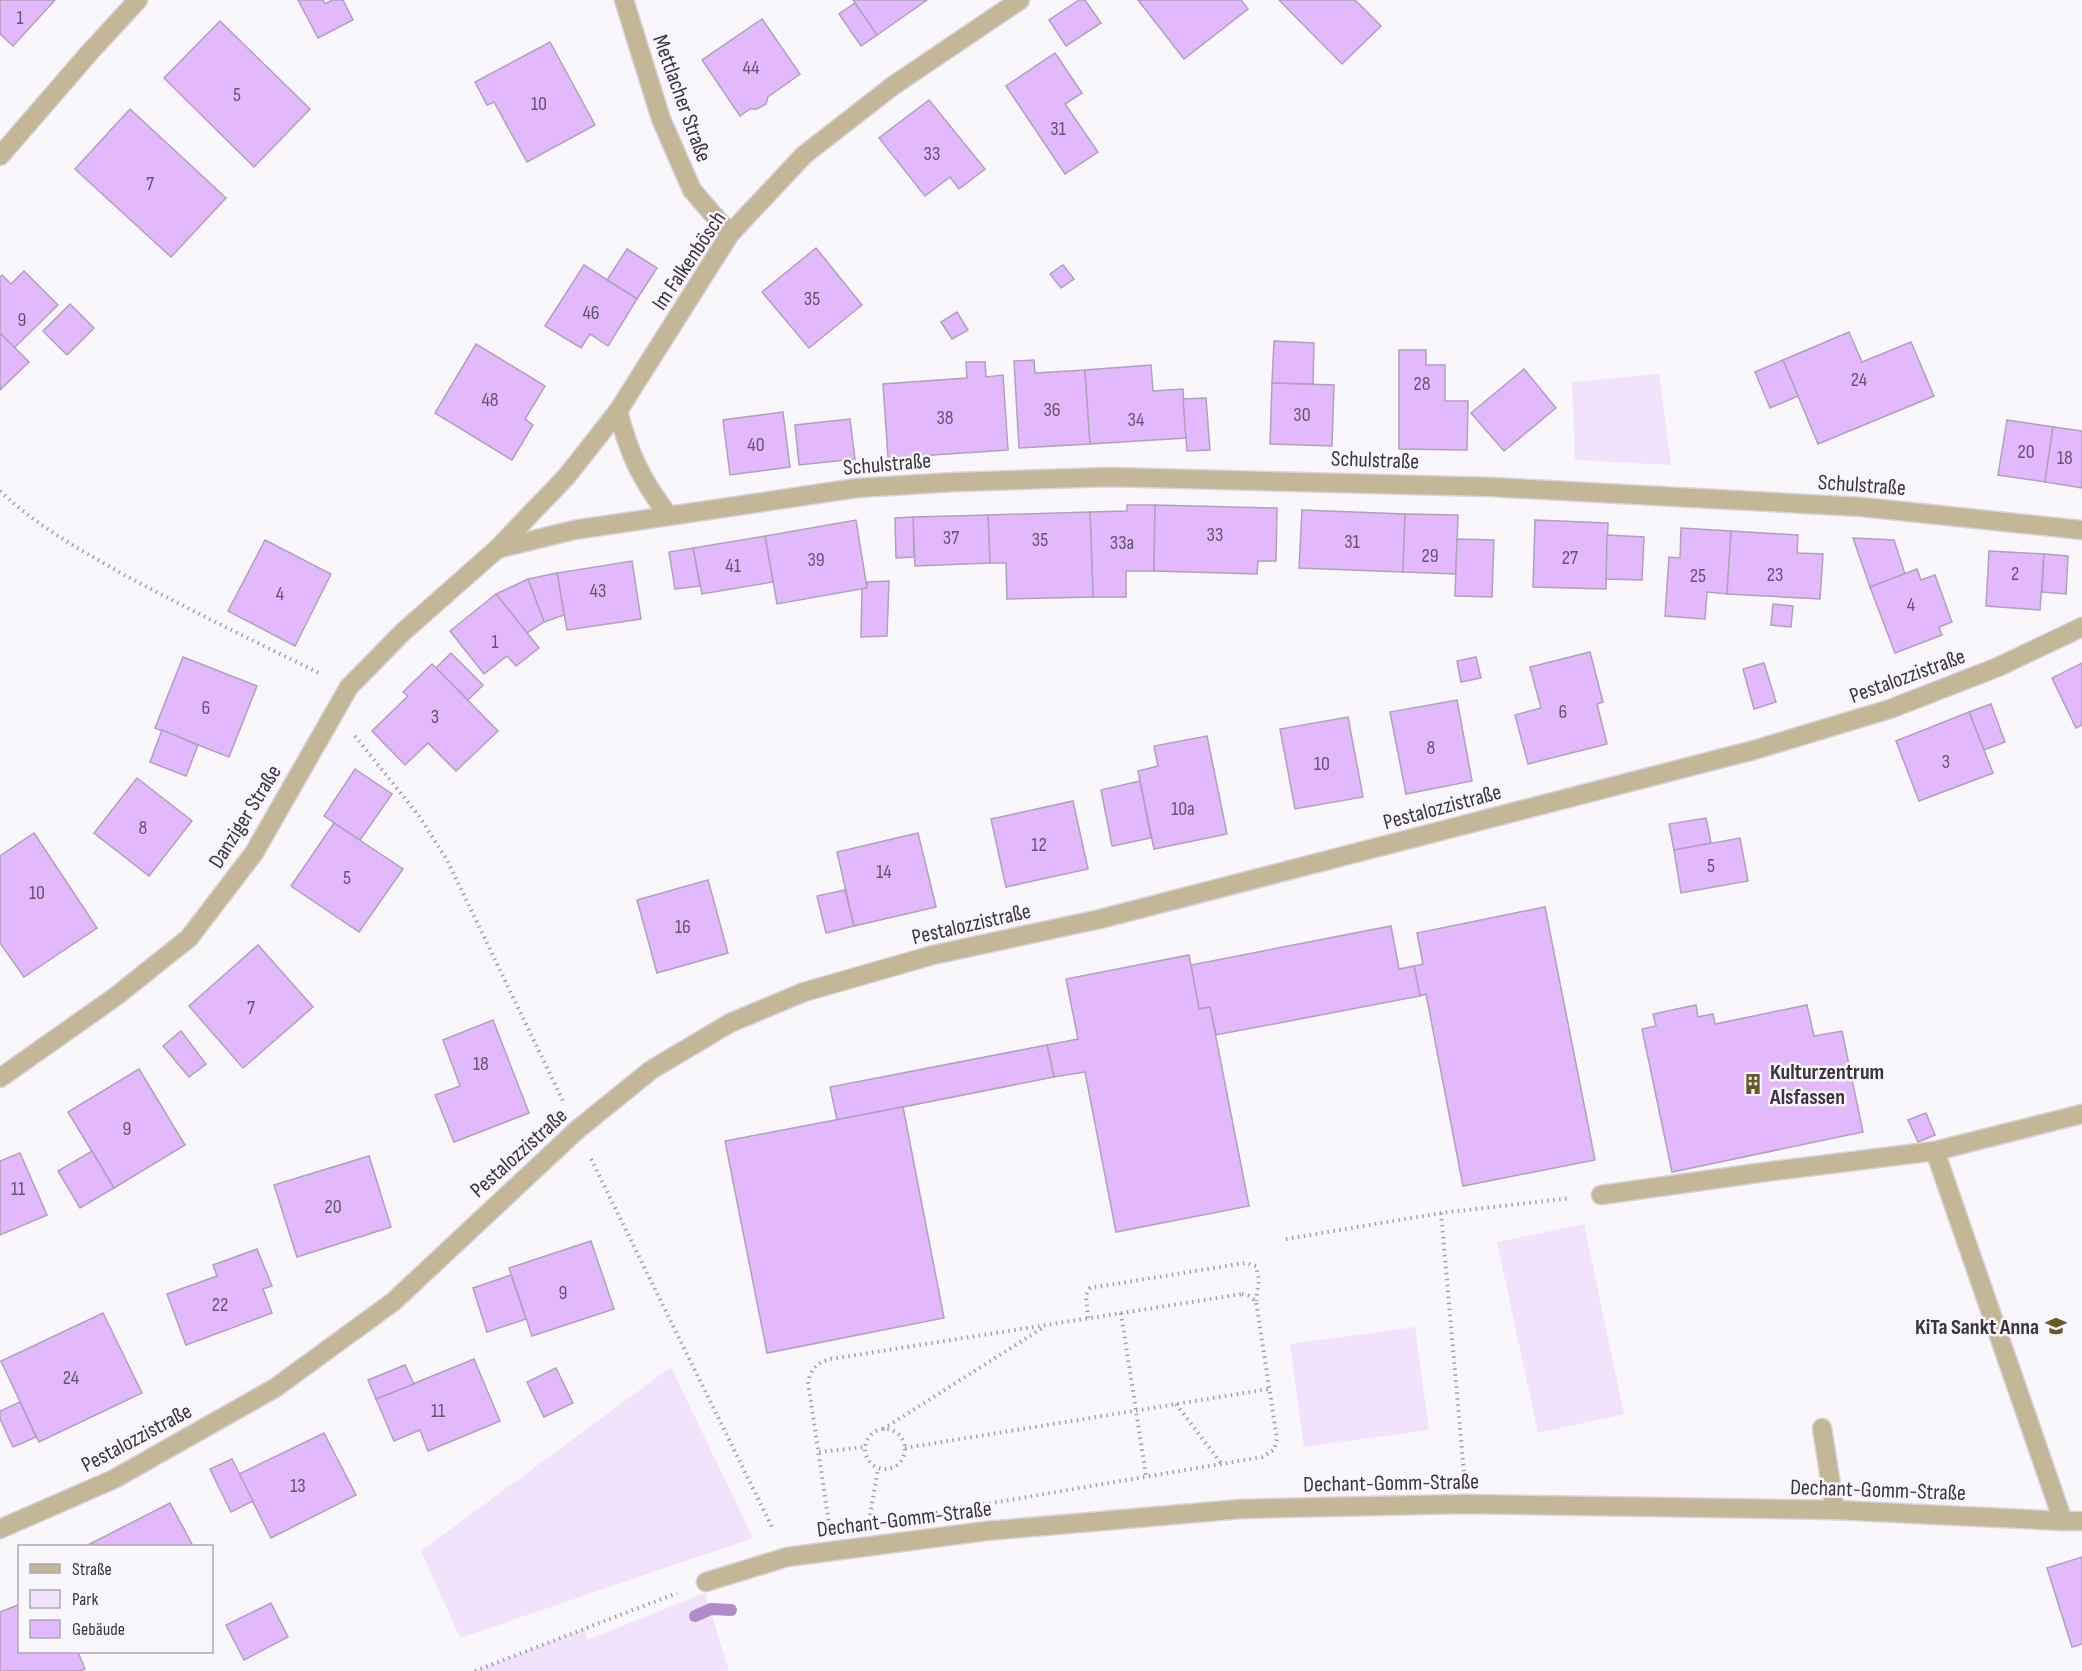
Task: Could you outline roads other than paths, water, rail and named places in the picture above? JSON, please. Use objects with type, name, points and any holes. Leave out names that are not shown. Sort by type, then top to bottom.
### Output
[{"type":"street","points":[[0,156],[138,0]]},
{"type":"street","name":"Mettlacher Straße","points":[[624,0],[661,119],[692,190],[730,234]]},
{"type":"street","name":"Im Falkenbösch","points":[[497,549],[567,476],[618,411],[730,234],[804,155],[894,85],[1020,0]]},
{"type":"street","points":[[618,411],[627,445],[647,487],[668,515]]},
{"type":"street","name":"Schulstraße","points":[[497,549],[574,530],[857,488],[1109,477],[1526,488],[1862,507],[2082,530]]},
{"type":"street","name":"Danziger Straße","points":[[0,1078],[115,997],[189,938],[254,853],[349,687],[403,632],[497,549]]},
{"type":"street","name":"Pestalozzistraße","points":[[0,1529],[114,1479],[275,1388],[393,1302],[577,1130],[651,1070],[730,1023],[804,992],[933,955],[1100,919],[1754,750],[1890,709],[1998,667],[2082,627]]},
{"type":"street","points":[[1601,1195],[1935,1151],[2082,1114]]},
{"type":"street","points":[[1935,1151],[2063,1521]]},
{"type":"street","points":[[1822,1428],[1835,1510]]},
{"type":"street","name":"Dechant-Gomm-Straße","points":[[706,1582],[787,1557],[986,1531],[1241,1509],[1466,1504],[1835,1510],[2082,1521]]},
{"type":"waterway","points":[[695,1616],[711,1609],[731,1610]]},
{"type":"place","name":"Kulturzentrum Alsfassen","points":[[1753,1084]]},
{"type":"place","name":"KiTa Sankt Anna","points":[[2056,1326]]}]
